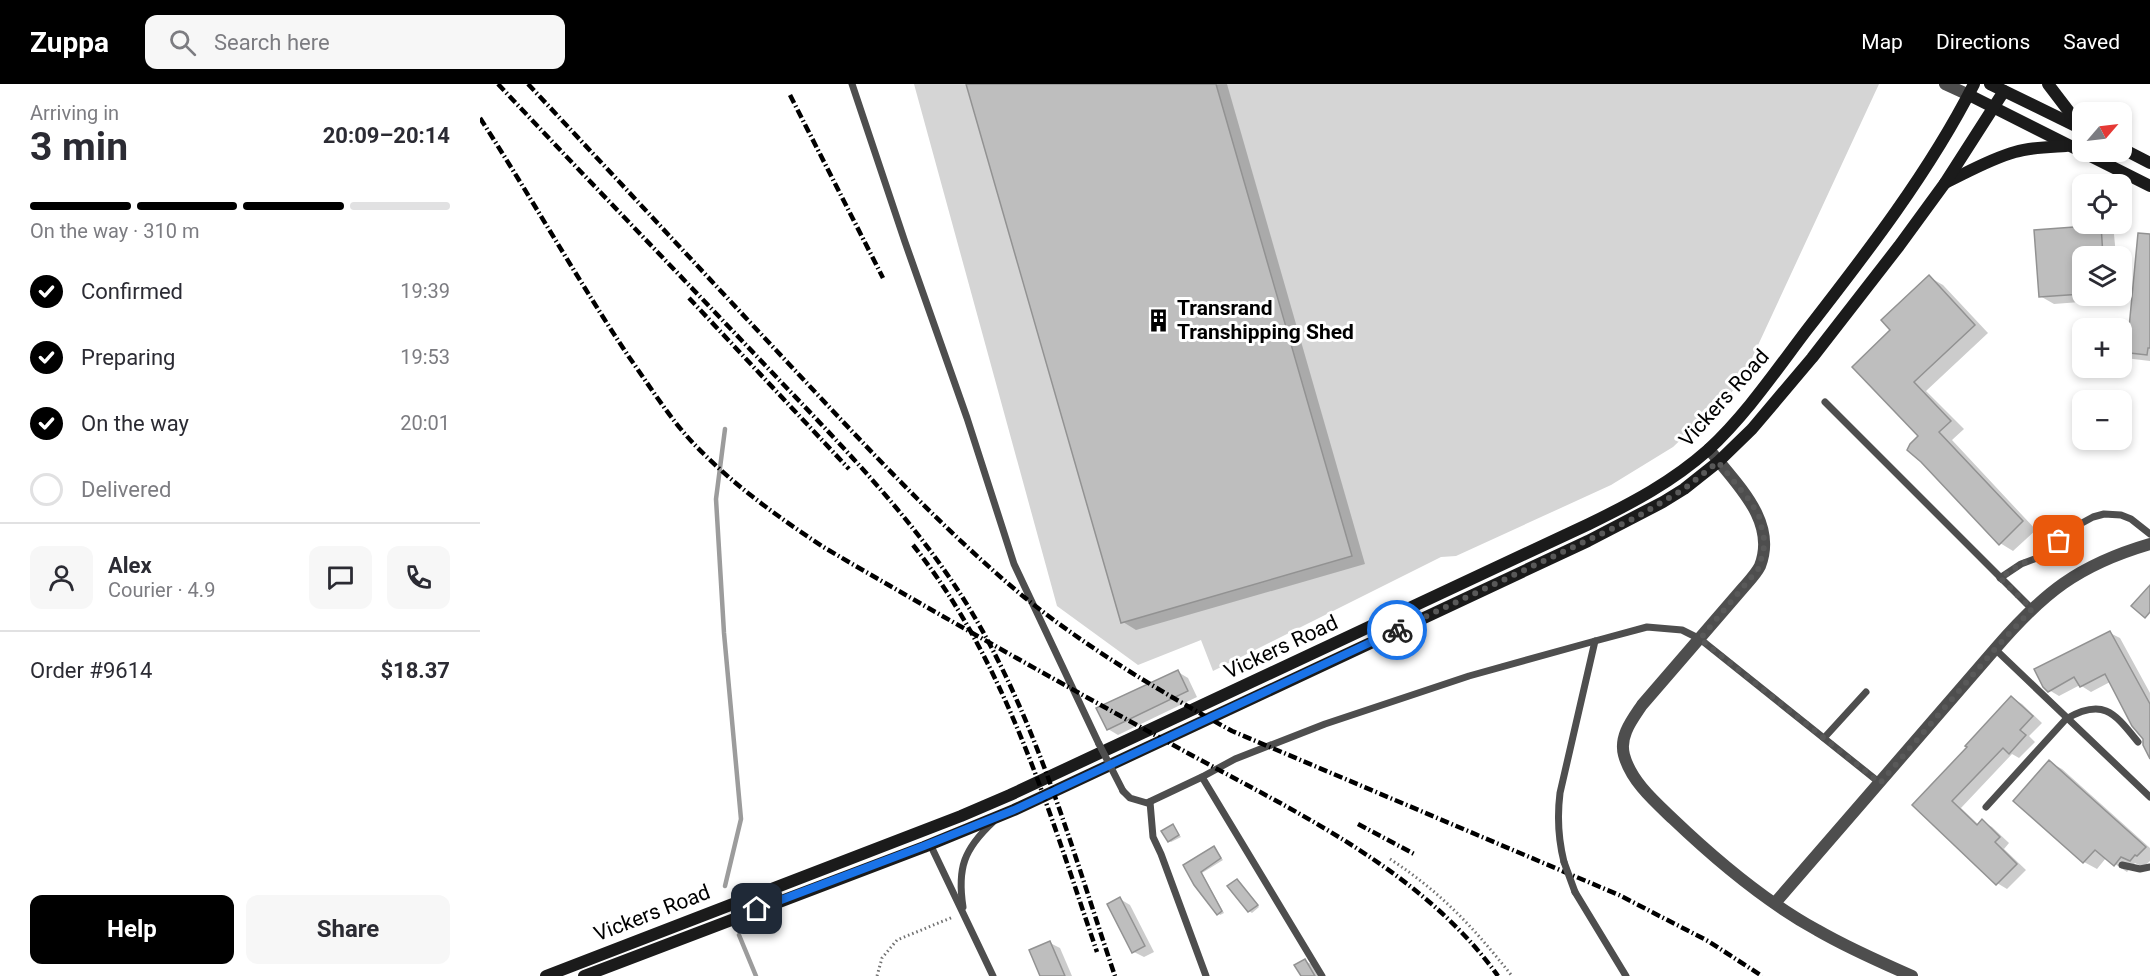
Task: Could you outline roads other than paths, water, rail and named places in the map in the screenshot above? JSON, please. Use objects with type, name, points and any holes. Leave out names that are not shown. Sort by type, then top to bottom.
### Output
[{"type":"main road","points":[[1990,84],[2006,88],[2072,124]]},
{"type":"main road","points":[[2048,84],[2072,116]]},
{"type":"main road","name":"Vickers Road","points":[[584,976],[999,816],[1092,775],[1598,536],[1664,502],[1718,462],[1776,402],[1899,246],[1945,183],[2006,88]]},
{"type":"main road","points":[[1972,90],[1993,108],[2150,186]]},
{"type":"main road","name":"Vickers Road","points":[[546,976],[1010,795],[1633,503],[1674,478],[1709,449],[1762,388],[1879,235],[1923,170],[1972,90]]},
{"type":"main road","points":[[1945,183],[1996,158],[2014,152],[2037,147],[2068,146]]},
{"type":"main road","points":[[2132,154],[2150,163]]},
{"type":"main road","points":[[919,832],[927,845]]},
{"type":"street","points":[[1945,84],[1972,90]]},
{"type":"street","points":[[1709,449],[1759,516],[1765,543],[1759,568],[1642,705],[1629,724],[1623,739],[1623,753],[1629,769],[1648,795],[1729,870],[1775,903],[1834,940],[1912,976]]},
{"type":"street","points":[[1775,903],[2032,609],[2077,573],[2112,556],[2150,544]]},
{"type":"lane","points":[[852,84],[967,418],[1014,564],[1094,734],[1123,791],[1130,798],[1140,802],[1150,802],[1235,759],[1336,720],[1469,676],[1647,627],[1682,630],[1700,639],[1880,783]]},
{"type":"lane","points":[[1825,402],[2032,609]]},
{"type":"lane","points":[[2000,578],[2021,564],[2047,553],[2071,529],[2093,517],[2104,514],[2121,515],[2131,519],[2150,534]]},
{"type":"lane","points":[[1595,641],[1560,793],[1557,816],[1559,842],[1575,892],[1626,976]]},
{"type":"lane","points":[[1995,649],[2150,797]]},
{"type":"lane","points":[[1824,738],[1866,692]]},
{"type":"lane","points":[[1986,807],[2066,719],[2078,712],[2107,711],[2117,716],[2139,742]]},
{"type":"lane","points":[[1202,777],[1322,976]]},
{"type":"lane","points":[[1150,802],[1153,837],[1206,976]]},
{"type":"lane","points":[[963,913],[960,886],[961,867],[981,833],[999,816]]},
{"type":"lane","points":[[927,845],[993,976]]},
{"type":"lane","points":[[2122,865],[2140,869],[2150,867]]},
{"type":"waterway","points":[[725,429],[716,499],[724,633],[741,819],[725,886]]},
{"type":"waterway","points":[[739,935],[756,976]]},
{"type":"railway","points":[[498,84],[848,453],[901,513],[949,577],[995,654],[1035,743],[1069,836],[1115,976]]},
{"type":"railway","points":[[528,84],[900,481],[957,538],[1043,612],[1095,649],[1232,731],[1619,895],[1708,941],[1762,976]]},
{"type":"railway","points":[[790,95],[883,278]]},
{"type":"railway","points":[[480,118],[610,328],[660,402],[694,444],[740,487],[825,548],[1004,651],[1312,821],[1354,847],[1395,874],[1432,905],[1467,938],[1498,976]]},
{"type":"railway","points":[[689,298],[849,469]]},
{"type":"railway","points":[[913,545],[946,591],[975,639],[1000,689],[1042,793],[1097,952]]},
{"type":"railway","points":[[1358,824],[1416,855]]},
{"type":"place","name":"Transrand Transhipping Shed","points":[[1159,320]]}]
